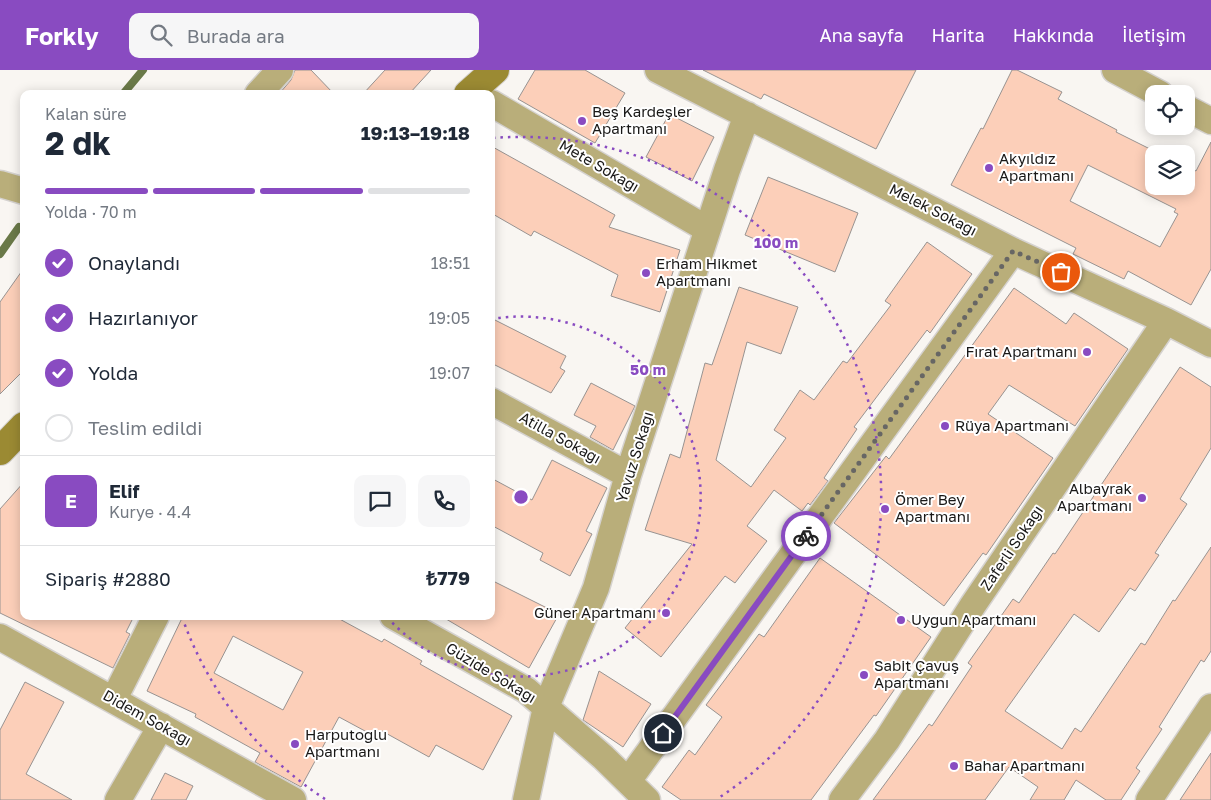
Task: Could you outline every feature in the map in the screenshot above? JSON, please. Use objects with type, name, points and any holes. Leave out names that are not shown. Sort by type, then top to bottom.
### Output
[{"type":"main road","points":[[481,90],[495,70]]},
{"type":"main road","points":[[0,451],[20,430]]},
{"type":"street","points":[[262,90],[280,70]]},
{"type":"street","name":"Melek Sokağı","points":[[658,70],[1013,251],[1166,321],[1211,344]]},
{"type":"street","points":[[1115,70],[1145,86]]},
{"type":"street","name":"Mete Sokağı","points":[[495,106],[707,230]]},
{"type":"street","points":[[1195,113],[1211,121]]},
{"type":"street","name":"Yavuz Sokağı","points":[[526,800],[546,707],[596,588],[628,475],[707,230],[747,114]]},
{"type":"street","points":[[0,184],[20,189]]},
{"type":"street","points":[[628,781],[1013,251]]},
{"type":"street","name":"Zaferli Sokağı","points":[[842,800],[887,740],[974,605],[1166,321]]},
{"type":"street","name":"Atilla Sokağı","points":[[495,403],[628,475]]},
{"type":"street","points":[[114,699],[154,620]]},
{"type":"street","name":"Güzide Sokağı","points":[[400,620],[526,690],[647,800]]},
{"type":"street","name":"Didem Sokağı","points":[[0,637],[293,800]]},
{"type":"street","points":[[1148,800],[1211,707]]},
{"type":"street","points":[[118,800],[161,726]]},
{"type":"building","points":[[295,70],[311,70],[330,90],[282,90],[291,80]]},
{"type":"building","points":[[385,70],[431,70],[413,90],[367,90]]},
{"type":"building","name":"Beş Kardeşler Apartmanı","points":[[535,70],[585,70],[625,93],[595,143],[518,99]]},
{"type":"building","points":[[703,70],[916,70],[876,149],[764,94],[761,99]]},
{"type":"building","points":[[1012,70],[1017,70],[1062,92],[1058,99],[1145,146],[1145,194],[1088,165],[1070,201],[1160,247],[1178,214],[1174,212],[1176,209],[1148,195],[1195,195],[1195,170],[1211,142],[1211,269],[1191,305],[1128,271],[1124,279],[1073,254],[1076,248],[951,185],[981,128],[983,129]]},
{"type":"building","points":[[669,114],[714,137],[692,181],[646,157]]},
{"type":"building","points":[[495,148],[615,215],[609,227],[680,250],[660,312],[611,296],[618,275],[534,231],[531,236],[495,215]]},
{"type":"building","points":[[768,177],[858,213],[835,272],[745,235]]},
{"type":"building","points":[[927,242],[972,274],[930,333],[927,330],[854,427],[857,429],[824,478],[828,481],[810,505],[808,503],[802,511],[774,490],[747,526],[767,541],[735,583],[725,576],[661,657],[625,628],[692,544],[645,530],[670,454],[680,458],[705,363],[712,365],[739,287],[798,307],[781,354],[747,342],[716,460],[751,487],[786,438],[774,430],[800,390],[814,400],[843,361],[847,363],[891,305],[885,301]]},
{"type":"building","points":[[20,274],[20,374],[0,394],[0,302]]},
{"type":"building","points":[[1014,288],[1066,324],[1074,313],[1128,349],[1075,426],[1009,385],[988,414],[1053,458],[986,555],[983,553],[944,606],[834,523],[886,456],[889,459]]},
{"type":"building","points":[[495,320],[566,356],[560,368],[565,371],[551,393],[495,365]]},
{"type":"building","points":[[1180,367],[1211,387],[1211,448],[1180,499],[1187,504],[1155,553],[1159,555],[1135,591],[1130,588],[1099,632],[1074,614],[1005,711],[1062,749],[1075,728],[1081,732],[1141,643],[1145,645],[1173,600],[1175,601],[1211,547],[1211,651],[1204,662],[1201,660],[1159,727],[1162,729],[1136,768],[1140,771],[1121,800],[1106,800],[1076,780],[1064,800],[1030,800],[1038,787],[1009,767],[985,800],[873,800],[929,724],[932,726],[972,666],[968,663],[1013,599],[1019,603],[1053,553],[1055,554]]},
{"type":"building","points":[[591,383],[635,406],[613,450],[590,437],[596,426],[574,415]]},
{"type":"building","points":[[552,460],[607,488],[586,531],[592,534],[570,576],[540,560],[543,553],[495,527],[495,480],[532,500]]},
{"type":"building","points":[[20,486],[20,620],[132,620],[126,632],[130,634],[113,668],[0,613],[0,509]]},
{"type":"building","points":[[820,558],[931,637],[876,716],[874,715],[811,800],[681,800],[662,787],[689,750],[695,755],[722,717],[706,705],[759,634],[764,637]]},
{"type":"building","points":[[495,582],[559,614],[529,668],[448,620],[495,620]]},
{"type":"building","points":[[181,620],[341,620],[382,642],[384,639],[422,661],[420,664],[512,716],[483,770],[436,745],[429,757],[382,731],[378,738],[339,717],[301,787],[255,762],[260,753],[195,717],[196,714],[147,691]],"holes":[[[233,636],[303,672],[283,710],[214,673]]]},
{"type":"building","points":[[599,671],[651,704],[623,747],[583,720]]},
{"type":"building","points":[[25,682],[64,702],[26,774],[72,800],[0,800],[0,730]]},
{"type":"building","points":[[1211,753],[1211,800],[1180,800]]},
{"type":"building","points":[[165,773],[193,786],[186,800],[151,800]]},
{"type":"waterway","points":[[126,90],[143,70]]},
{"type":"waterway","points":[[0,254],[19,227]]},
{"type":"way so far","points":[[806,536],[1013,251],[1061,272]]},
{"type":"place","name":"Beş Kardeşler Apartmanı","points":[[582,121]]},
{"type":"place","name":"Akyıldız Apartmanı","points":[[989,168]]},
{"type":"place","name":"Erham Hikmet Apartmanı","points":[[646,273]]},
{"type":"place","name":"Fırat Apartmanı","points":[[1087,352]]},
{"type":"place","name":"Rüya Apartmanı","points":[[945,426]]},
{"type":"place","name":"Albayrak Apartmanı","points":[[1142,498]]},
{"type":"place","name":"Ömer Bey Apartmanı","points":[[885,509]]},
{"type":"place","name":"Güner Apartmanı","points":[[666,613]]},
{"type":"place","name":"Uygun Apartmanı","points":[[901,620]]},
{"type":"place","name":"Sabit Çavuş Apartmanı","points":[[864,675]]},
{"type":"place","name":"Harputoğlu Apartmanı","points":[[295,744]]},
{"type":"place","name":"Bahar Apartmanı","points":[[954,766]]},
{"type":"route","points":[[663,733],[806,536]]}]
